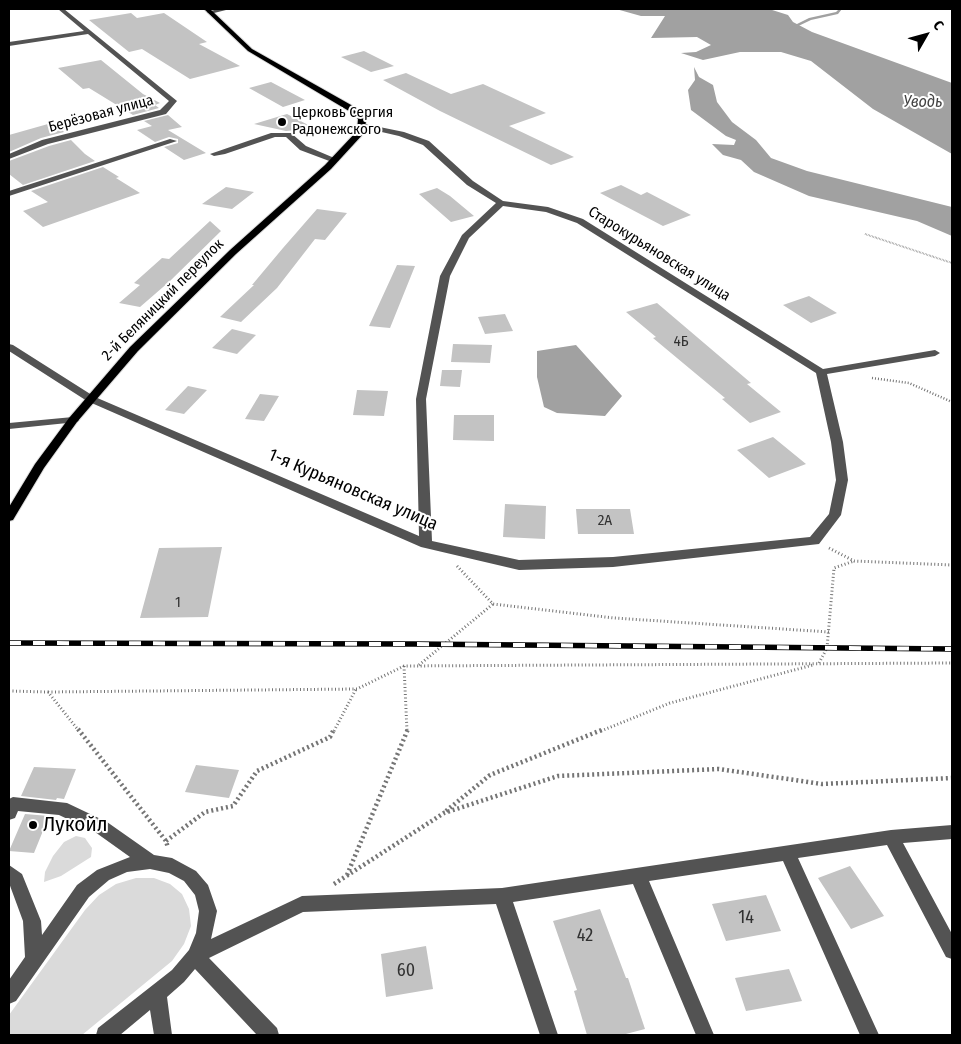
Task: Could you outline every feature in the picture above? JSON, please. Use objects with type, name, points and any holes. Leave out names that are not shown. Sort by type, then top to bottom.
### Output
[{"type":"main road","points":[[208,10],[250,50],[358,112],[363,125]]},
{"type":"main road","name":"2-й Беляницкий переулок","points":[[9,517],[39,467],[73,420],[134,349],[198,286],[335,160],[361,132],[363,125]]},
{"type":"street","name":"Берёзовая улица","points":[[9,157],[45,142],[162,112],[173,101],[62,9]]},
{"type":"street","points":[[208,10],[226,9]]},
{"type":"street","points":[[11,42],[88,32]]},
{"type":"street","name":"Старокурьяновская улица","points":[[363,125],[401,134],[426,144],[470,183],[501,203],[548,210],[580,221],[822,372]]},
{"type":"street","points":[[214,154],[274,135],[288,135],[303,148],[335,160]]},
{"type":"street","points":[[9,194],[172,141]]},
{"type":"street","points":[[432,545],[421,398],[445,276],[465,237],[501,203]]},
{"type":"street","name":"1-я Курьяновская улица","points":[[9,347],[91,399],[432,545],[519,565],[613,562],[814,541]]},
{"type":"street","points":[[814,541],[835,515],[842,480],[837,442],[822,372],[935,353]]},
{"type":"street","points":[[9,426],[73,420]]},
{"type":"street","points":[[9,813],[13,804],[61,808],[101,827],[150,862]]},
{"type":"street","points":[[195,956],[302,904],[502,896],[891,837],[952,832]]},
{"type":"street","points":[[891,837],[952,951]]},
{"type":"street","points":[[787,852],[870,1035]]},
{"type":"street","points":[[9,995],[83,891],[103,875],[126,865],[150,862],[172,866],[190,876],[202,891],[208,911],[205,933],[195,956],[178,976],[105,1035]]},
{"type":"street","points":[[9,873],[16,879],[32,921],[34,959]]},
{"type":"street","points":[[638,875],[704,1035]]},
{"type":"street","points":[[502,896],[549,1035]]},
{"type":"street","points":[[195,956],[270,1035]]},
{"type":"street","points":[[157,994],[164,1035]]},
{"type":"path","points":[[865,234],[952,263]]},
{"type":"path","points":[[870,378],[909,382],[952,402]]},
{"type":"path","points":[[814,541],[854,561]]},
{"type":"path","points":[[432,545],[492,604],[614,618],[829,632]]},
{"type":"path","points":[[331,885],[444,813],[490,775],[670,703],[819,664],[827,648],[834,568],[854,561],[952,565]]},
{"type":"path","points":[[419,665],[492,604]]},
{"type":"path","points":[[9,692],[357,689],[404,666],[419,665],[952,663]]},
{"type":"path","points":[[346,876],[408,729],[404,666]]},
{"type":"path","points":[[166,841],[205,812],[233,806],[257,771],[330,737],[357,689]]},
{"type":"path","points":[[48,692],[166,841],[172,866]]},
{"type":"path","points":[[444,813],[558,776],[720,769],[822,784],[952,778]]},
{"type":"shaded area","points":[[76,836],[85,838],[92,848],[91,857],[61,876],[44,882],[45,872],[53,856],[64,842]]},
{"type":"shaded area","points":[[136,878],[154,878],[170,884],[182,894],[189,909],[191,926],[184,944],[172,961],[82,1035],[9,1035],[9,1015],[85,910],[99,895],[116,884]]},
{"type":"water","name":"Уводь","points":[[616,9],[769,9],[788,15],[793,22],[812,32],[952,83],[952,154],[873,109],[811,61],[781,52],[740,52],[703,60],[681,53],[696,52],[711,45],[697,37],[651,38],[665,16],[641,16]]},
{"type":"water","points":[[694,67],[699,77],[713,85],[717,102],[732,122],[756,140],[771,158],[807,171],[952,207],[952,236],[917,221],[809,196],[754,172],[741,160],[723,155],[712,144],[734,145],[736,140],[726,136],[691,110],[688,90],[695,80]]},
{"type":"water","points":[[576,345],[622,396],[605,416],[557,413],[544,407],[537,377],[537,351]]},
{"type":"building","points":[[131,13],[137,18],[164,13],[207,42],[199,44],[240,66],[190,79],[142,49],[129,52],[89,20]]},
{"type":"building","points":[[364,51],[394,66],[371,72],[341,57]]},
{"type":"building","points":[[101,60],[143,94],[160,103],[155,105],[159,108],[133,115],[89,88],[83,89],[58,68]]},
{"type":"building","points":[[406,73],[451,94],[483,84],[546,113],[509,126],[574,157],[551,165],[440,111],[383,80]]},
{"type":"building","points":[[271,82],[305,100],[283,107],[249,88]]},
{"type":"building","name":"Церковь Сергия Радонежского","points":[[287,114],[314,128],[286,131],[254,124]]},
{"type":"building","points":[[168,115],[182,127],[168,130],[206,153],[184,160],[164,147],[178,143],[178,139],[169,137],[155,142],[137,130],[152,126],[144,121]]},
{"type":"building","points":[[55,122],[64,132],[41,138],[9,152],[9,135]]},
{"type":"building","points":[[71,140],[95,161],[23,185],[9,174],[9,161]]},
{"type":"building","points":[[103,167],[119,177],[116,178],[140,193],[43,227],[23,211],[48,202],[31,191]]},
{"type":"building","points":[[621,185],[641,195],[647,192],[691,215],[663,226],[600,193]]},
{"type":"building","points":[[226,187],[254,192],[232,209],[202,204]]},
{"type":"building","points":[[437,188],[474,216],[451,222],[419,194]]},
{"type":"building","points":[[317,209],[347,213],[325,240],[315,239],[277,288],[241,322],[220,317],[254,285],[252,285]]},
{"type":"building","points":[[210,221],[221,231],[170,281],[140,307],[119,303],[140,285],[134,283],[162,258],[169,259]]},
{"type":"building","points":[[397,265],[415,266],[390,328],[369,326]]},
{"type":"building","points":[[809,296],[837,313],[811,323],[783,305]]},
{"type":"building","points":[[657,303],[751,383],[747,384],[781,412],[750,423],[722,399],[725,398],[653,338],[656,337],[626,312]]},
{"type":"building","points":[[505,314],[513,331],[485,334],[478,317]]},
{"type":"building","points":[[232,329],[256,335],[237,354],[212,348]]},
{"type":"building","points":[[453,344],[492,345],[490,363],[451,362]]},
{"type":"building","points":[[442,370],[462,370],[460,387],[440,386]]},
{"type":"building","points":[[188,386],[207,390],[184,414],[165,410]]},
{"type":"building","points":[[357,390],[388,391],[384,416],[353,415]]},
{"type":"building","points":[[260,394],[279,396],[264,421],[245,419]]},
{"type":"building","points":[[454,415],[494,415],[494,441],[453,440]]},
{"type":"building","points":[[773,437],[806,464],[769,478],[737,450]]},
{"type":"building","points":[[505,504],[546,506],[545,539],[503,537]]},
{"type":"building","points":[[576,509],[630,509],[634,534],[578,534]]},
{"type":"building","points":[[222,547],[208,617],[140,618],[159,548]]},
{"type":"building","points":[[196,765],[239,770],[229,798],[185,792]]},
{"type":"building","points":[[34,767],[76,769],[64,799],[57,798],[56,800],[21,796]]},
{"type":"building","points":[[25,814],[49,816],[34,853],[9,851]]},
{"type":"building","points":[[850,866],[884,916],[851,929],[818,878]]},
{"type":"building","points":[[766,895],[781,931],[726,941],[712,904]]},
{"type":"building","points":[[600,909],[626,978],[628,978],[645,1029],[622,1035],[587,1035],[574,991],[577,990],[553,921]]},
{"type":"building","points":[[426,946],[433,989],[386,997],[381,954]]},
{"type":"building","points":[[789,969],[802,1001],[746,1011],[735,978]]},
{"type":"waterway","points":[[791,28],[810,19],[837,13],[840,9]]},
{"type":"railway","points":[[9,643],[414,644],[952,649]]},
{"type":"place","name":"Церковь Сергия Радонежского","points":[[282,122]]},
{"type":"place","name":"Лукойл","points":[[33,825]]}]
